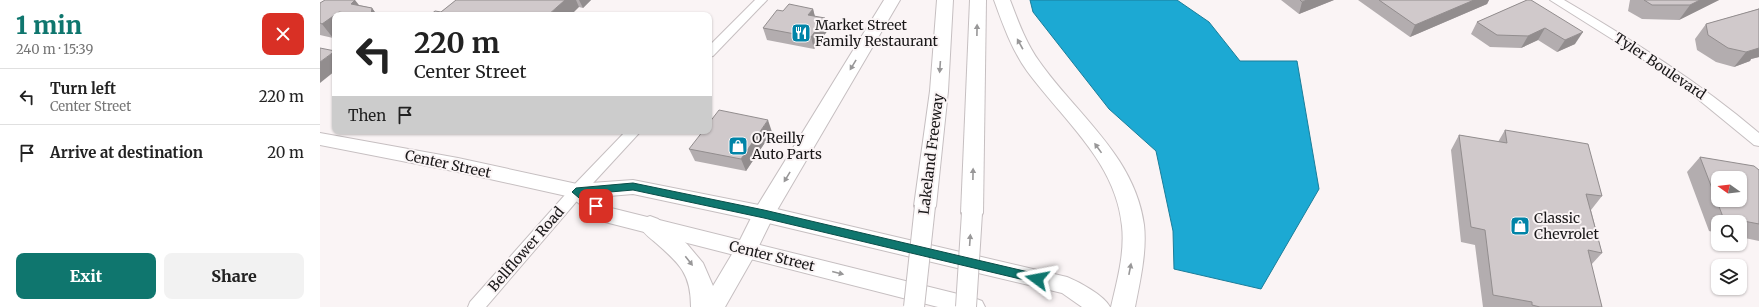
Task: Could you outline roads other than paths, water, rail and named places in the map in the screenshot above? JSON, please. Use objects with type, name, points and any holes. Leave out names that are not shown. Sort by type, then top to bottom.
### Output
[{"type":"highway","points":[[713,307],[746,250],[764,214],[892,0]]},
{"type":"highway","name":"Lakeland Freeway","points":[[914,307],[939,90],[945,0]]},
{"type":"highway","points":[[966,307],[972,213],[978,0]]},
{"type":"highway","points":[[1002,0],[1013,30],[1032,64],[1114,168],[1127,196],[1133,225],[1132,258],[1122,307]]},
{"type":"highway","points":[[650,225],[678,249],[698,273],[704,294],[703,307]]},
{"type":"main road","name":"Center Street","points":[[320,138],[458,165],[576,192],[633,187],[764,214],[1067,286],[1099,307]]},
{"type":"main road","name":"Center Street","points":[[576,192],[605,214],[974,307]]},
{"type":"street","points":[[712,50],[760,0]]},
{"type":"street","name":"Tyler Boulevard","points":[[1556,0],[1626,42],[1689,84],[1759,141]]},
{"type":"street","name":"Bellflower Road","points":[[476,307],[576,192],[631,134]]},
{"type":"water","points":[[1030,0],[1177,0],[1209,22],[1240,61],[1297,61],[1319,189],[1261,289],[1174,269],[1173,231],[1156,151],[1109,109],[1033,12]]},
{"type":"place","name":"Market Street Family Restaurant","points":[[801,33]]},
{"type":"place","name":"O'Reilly Auto Parts","points":[[738,146]]},
{"type":"place","name":"Classic Chevrolet","points":[[1520,226]]}]
